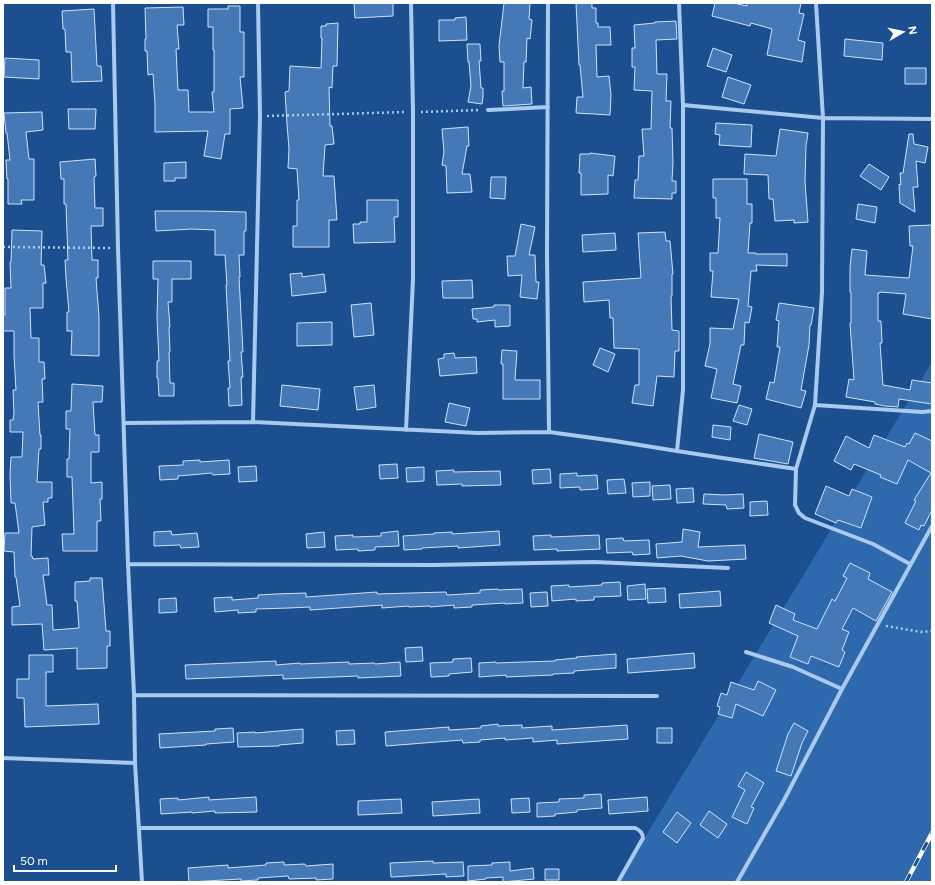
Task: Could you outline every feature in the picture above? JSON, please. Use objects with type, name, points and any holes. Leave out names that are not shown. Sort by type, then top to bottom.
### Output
[{"type":"street","points":[[113,3],[118,248],[128,564],[142,882]]},
{"type":"street","points":[[253,422],[260,116],[258,3]]},
{"type":"street","points":[[406,430],[413,280],[413,112],[411,3]]},
{"type":"street","points":[[548,3],[547,254],[549,432]]},
{"type":"street","points":[[678,451],[683,390],[683,105],[680,3]]},
{"type":"street","points":[[816,3],[823,118],[822,292],[815,405],[796,469],[795,505],[805,518],[873,544],[910,564]]},
{"type":"street","points":[[683,105],[823,118],[932,118]]},
{"type":"street","points":[[488,110],[548,107]]},
{"type":"street","points":[[815,405],[922,412],[932,411]]},
{"type":"street","points":[[124,423],[253,422],[478,434],[549,432],[796,469]]},
{"type":"street","points":[[737,882],[784,800],[842,689],[932,526]]},
{"type":"street","points":[[128,564],[434,565],[595,562],[728,568]]},
{"type":"street","points":[[746,652],[793,667],[842,689]]},
{"type":"street","points":[[134,695],[657,696]]},
{"type":"street","points":[[3,758],[136,763]]},
{"type":"street","points":[[139,828],[635,828],[639,830],[643,838],[618,882]]},
{"type":"path","points":[[260,116],[488,110]]},
{"type":"path","points":[[3,247],[118,248]]},
{"type":"path","points":[[878,624],[921,632],[932,631]]},
{"type":"shaded area","points":[[932,362],[932,882],[618,882]]},
{"type":"building","points":[[354,3],[393,3],[393,16],[355,18]]},
{"type":"building","points":[[504,3],[530,3],[529,19],[532,20],[530,39],[527,38],[523,88],[531,87],[532,104],[503,106],[502,91],[504,91],[504,62],[500,62],[499,46]]},
{"type":"building","points":[[576,3],[592,3],[592,8],[596,8],[596,23],[598,23],[598,27],[610,27],[611,45],[596,45],[597,77],[609,76],[611,95],[610,115],[576,113],[577,97],[583,97],[579,65]]},
{"type":"building","points":[[715,3],[733,3],[747,6],[747,3],[801,3],[799,13],[804,14],[798,40],[805,42],[802,62],[767,55],[772,29],[751,23],[750,26],[712,16]]},
{"type":"building","points":[[228,6],[240,6],[240,32],[244,32],[244,77],[240,77],[243,108],[230,109],[230,134],[225,134],[221,159],[204,156],[208,131],[155,132],[153,74],[148,75],[147,51],[145,51],[145,8],[183,7],[184,25],[177,25],[179,49],[176,49],[178,90],[188,90],[189,112],[214,112],[212,92],[214,92],[213,27],[208,27],[208,9],[228,9]]},
{"type":"building","points":[[94,9],[97,66],[101,66],[102,81],[72,82],[71,52],[66,52],[65,29],[63,29],[62,11]]},
{"type":"building","points":[[466,17],[467,40],[439,41],[439,20],[455,20],[455,18]]},
{"type":"building","points":[[676,21],[677,39],[656,40],[657,74],[667,74],[666,101],[671,101],[670,128],[672,128],[672,181],[676,181],[676,193],[672,193],[672,199],[634,198],[635,180],[638,180],[639,156],[644,156],[642,129],[651,129],[652,91],[634,90],[635,67],[632,67],[632,48],[635,48],[634,25]]},
{"type":"building","points":[[338,23],[337,66],[333,66],[332,88],[329,87],[330,126],[332,126],[334,144],[325,145],[323,176],[334,176],[337,220],[329,220],[329,247],[293,247],[293,226],[297,226],[297,200],[299,200],[297,169],[288,168],[289,149],[285,92],[289,91],[290,66],[321,68],[321,26]]},
{"type":"building","points":[[845,39],[883,43],[882,60],[844,56]]},
{"type":"building","points":[[467,44],[480,44],[481,61],[479,61],[481,88],[483,88],[482,104],[468,102],[471,86]]},
{"type":"building","points":[[713,48],[732,55],[726,72],[707,66]]},
{"type":"building","points":[[5,58],[39,60],[39,79],[4,77]]},
{"type":"building","points":[[905,68],[926,68],[926,84],[905,84]]},
{"type":"building","points":[[728,77],[751,85],[744,104],[722,97]]},
{"type":"building","points":[[68,109],[96,109],[95,129],[69,129]]},
{"type":"building","points":[[42,112],[43,130],[26,132],[29,159],[34,159],[34,200],[21,200],[22,204],[8,204],[6,160],[10,160],[4,113]]},
{"type":"building","points":[[716,123],[752,125],[751,147],[719,145],[720,135],[715,134]]},
{"type":"building","points":[[468,127],[469,146],[467,146],[462,174],[470,174],[472,192],[447,193],[446,166],[442,165],[444,152],[442,129]]},
{"type":"building","points":[[780,129],[808,133],[806,146],[805,182],[808,222],[794,223],[794,220],[775,221],[773,199],[769,199],[768,175],[744,174],[745,154],[776,156]]},
{"type":"building","points":[[909,134],[913,134],[914,144],[928,147],[925,163],[916,161],[918,187],[913,187],[915,212],[900,203],[900,173],[903,173]]},
{"type":"building","points":[[590,153],[615,156],[613,176],[608,175],[608,194],[581,195],[581,173],[579,173],[580,154]]},
{"type":"building","points":[[95,159],[95,208],[103,208],[103,226],[91,226],[92,260],[98,260],[98,278],[96,278],[99,317],[99,356],[71,355],[72,331],[67,331],[67,312],[69,312],[65,260],[68,260],[66,204],[64,204],[64,179],[61,179],[60,162]]},
{"type":"building","points":[[186,162],[186,178],[175,178],[175,181],[164,181],[164,163]]},
{"type":"building","points":[[869,164],[889,177],[881,190],[860,176]]},
{"type":"building","points":[[491,177],[506,177],[505,199],[490,198]]},
{"type":"building","points":[[713,179],[747,179],[747,204],[752,204],[752,223],[750,223],[748,253],[787,254],[787,266],[756,265],[757,271],[751,271],[748,306],[752,307],[749,323],[745,322],[744,345],[741,345],[733,384],[741,386],[737,403],[711,398],[717,369],[705,366],[710,344],[710,328],[733,329],[739,299],[711,297],[713,271],[710,271],[710,253],[718,253],[720,218],[716,218],[716,198],[713,198]]},
{"type":"building","points":[[367,200],[398,200],[398,217],[394,217],[395,242],[354,243],[353,224],[367,222]]},
{"type":"building","points":[[858,204],[877,207],[875,223],[856,219]]},
{"type":"building","points":[[155,211],[246,212],[244,255],[239,255],[243,352],[241,352],[243,377],[241,377],[242,405],[229,406],[228,388],[230,388],[228,361],[230,361],[225,255],[215,255],[215,230],[192,229],[156,231]]},
{"type":"building","points":[[521,224],[535,227],[529,255],[535,255],[536,282],[539,282],[537,299],[520,297],[522,275],[508,276],[507,256],[515,256]]},
{"type":"building","points":[[932,225],[932,319],[903,314],[906,294],[880,292],[878,293],[878,321],[881,321],[882,343],[880,343],[883,385],[910,390],[912,380],[932,383],[932,404],[899,399],[898,407],[885,406],[875,404],[875,402],[846,397],[849,379],[854,380],[850,323],[850,267],[852,249],[867,251],[865,275],[909,278],[913,246],[910,246],[909,226]]},
{"type":"building","points":[[12,230],[42,231],[41,265],[44,265],[46,283],[43,283],[43,308],[30,308],[31,338],[39,338],[39,362],[44,362],[45,379],[42,379],[43,402],[38,402],[41,449],[39,449],[37,482],[52,482],[52,498],[48,498],[48,502],[43,502],[45,525],[32,527],[31,556],[33,559],[48,558],[49,575],[43,575],[47,605],[52,605],[53,630],[79,628],[77,601],[75,601],[75,582],[90,581],[90,578],[102,578],[106,631],[110,631],[110,646],[107,646],[107,668],[77,669],[77,648],[44,650],[42,624],[12,625],[12,607],[20,606],[15,577],[14,552],[4,551],[5,533],[19,533],[15,503],[11,503],[10,474],[11,457],[22,457],[23,432],[10,432],[10,420],[13,420],[14,414],[13,390],[16,390],[14,331],[3,331],[3,315],[5,315],[5,288],[11,288],[10,262]]},
{"type":"building","points":[[665,232],[666,241],[670,241],[673,274],[671,296],[672,330],[679,331],[679,351],[675,351],[674,377],[657,376],[653,406],[632,403],[635,385],[639,385],[639,349],[614,348],[613,318],[610,318],[609,300],[584,302],[583,282],[641,278],[638,233]]},
{"type":"building","points":[[615,233],[616,250],[583,252],[582,235]]},
{"type":"building","points":[[153,261],[191,261],[191,279],[172,279],[172,302],[168,302],[170,327],[170,383],[174,383],[174,396],[159,396],[157,378],[157,361],[159,361],[157,318],[158,279],[153,279]]},
{"type":"building","points":[[302,273],[302,277],[324,274],[326,292],[292,296],[290,274]]},
{"type":"building","points":[[472,280],[473,298],[443,298],[442,281]]},
{"type":"building","points":[[371,303],[374,335],[354,337],[351,305]]},
{"type":"building","points":[[779,303],[814,308],[810,325],[809,345],[801,390],[806,391],[801,408],[766,399],[770,382],[774,383],[780,347],[777,347],[779,321],[776,320]]},
{"type":"building","points":[[494,305],[510,305],[510,326],[495,327],[495,320],[477,322],[477,319],[473,319],[472,309],[494,307]]},
{"type":"building","points":[[332,322],[332,345],[297,346],[297,323]]},
{"type":"building","points":[[600,348],[615,354],[608,372],[593,365]]},
{"type":"building","points":[[502,350],[517,351],[515,380],[540,380],[540,399],[503,399],[503,364],[501,364]]},
{"type":"building","points":[[454,353],[455,358],[476,357],[477,373],[440,376],[438,359],[444,358],[444,354]]},
{"type":"building","points":[[72,384],[103,386],[102,402],[93,402],[95,435],[99,435],[99,452],[91,452],[91,483],[102,482],[102,499],[100,499],[101,521],[97,521],[97,551],[63,551],[62,534],[74,534],[72,477],[67,477],[70,429],[66,429],[66,411],[71,411]]},
{"type":"building","points":[[282,385],[320,389],[318,410],[280,406]]},
{"type":"building","points":[[374,385],[376,407],[357,410],[354,387]]},
{"type":"building","points":[[449,403],[470,408],[466,426],[445,422]]},
{"type":"building","points":[[739,405],[752,409],[747,425],[733,421]]},
{"type":"building","points":[[713,425],[731,427],[730,440],[712,437]]},
{"type":"building","points":[[915,433],[932,441],[932,510],[924,526],[921,525],[919,530],[905,523],[916,501],[914,500],[931,473],[908,460],[897,484],[880,477],[881,475],[854,464],[851,470],[834,461],[846,436],[869,448],[874,435],[905,447],[907,443],[909,444]]},
{"type":"building","points":[[759,434],[793,442],[788,464],[754,458]]},
{"type":"building","points":[[200,460],[200,462],[229,460],[230,474],[213,475],[212,473],[178,476],[178,479],[160,480],[159,466],[183,465],[183,461]]},
{"type":"building","points":[[397,464],[398,478],[380,479],[379,465]]},
{"type":"building","points":[[256,466],[257,481],[239,482],[238,467]]},
{"type":"building","points":[[424,467],[424,481],[407,482],[406,468]]},
{"type":"building","points":[[550,469],[551,483],[533,484],[532,470]]},
{"type":"building","points":[[454,470],[454,472],[500,471],[501,485],[437,485],[436,471]]},
{"type":"building","points":[[577,473],[577,476],[597,475],[598,489],[580,490],[580,487],[560,488],[560,474]]},
{"type":"building","points":[[624,479],[626,493],[608,494],[607,480]]},
{"type":"building","points":[[650,482],[650,496],[633,497],[632,483]]},
{"type":"building","points":[[670,485],[671,499],[653,500],[652,486]]},
{"type":"building","points":[[826,486],[849,496],[852,489],[872,497],[861,528],[838,520],[836,523],[815,514]]},
{"type":"building","points":[[693,488],[694,502],[677,503],[676,489]]},
{"type":"building","points":[[704,494],[743,494],[744,508],[727,509],[726,505],[703,504]]},
{"type":"building","points":[[767,501],[768,515],[750,516],[750,502]]},
{"type":"building","points":[[683,529],[700,532],[698,547],[745,545],[746,559],[708,561],[681,556],[657,558],[656,544],[682,542]]},
{"type":"building","points":[[171,531],[172,535],[197,533],[199,547],[181,548],[180,545],[154,546],[154,532]]},
{"type":"building","points":[[398,531],[399,546],[375,547],[375,550],[336,550],[335,536],[381,536],[381,533]]},
{"type":"building","points":[[499,531],[500,545],[404,550],[403,536],[452,532],[452,534]]},
{"type":"building","points":[[324,532],[325,547],[307,548],[306,534]]},
{"type":"building","points":[[551,535],[551,537],[599,535],[600,549],[557,551],[557,549],[534,550],[533,536]]},
{"type":"building","points":[[623,538],[624,541],[649,540],[650,554],[633,555],[632,552],[607,553],[606,539]]},
{"type":"building","points":[[850,563],[870,573],[868,579],[892,592],[876,621],[853,608],[842,629],[849,632],[842,650],[845,652],[839,667],[811,656],[808,664],[790,657],[798,636],[769,623],[776,605],[795,614],[793,620],[817,629],[832,599],[835,601],[847,578],[843,576]]},
{"type":"building","points":[[620,582],[621,596],[594,597],[594,600],[576,601],[576,599],[552,601],[551,586],[569,585],[569,587],[602,585],[602,583]]},
{"type":"building","points":[[645,584],[646,599],[628,600],[627,586]]},
{"type":"building","points":[[665,588],[666,602],[648,603],[647,589]]},
{"type":"building","points":[[522,589],[523,603],[472,605],[472,607],[454,608],[454,605],[382,608],[382,605],[310,610],[310,607],[256,609],[256,612],[238,613],[238,610],[215,612],[214,598],[232,597],[232,600],[258,598],[258,595],[276,594],[306,593],[306,597],[377,592],[377,594],[446,592],[447,595],[480,593],[480,590]]},
{"type":"building","points":[[720,591],[721,606],[680,608],[679,594]]},
{"type":"building","points":[[547,592],[548,606],[531,607],[530,593]]},
{"type":"building","points":[[176,598],[177,612],[159,613],[159,599]]},
{"type":"building","points":[[422,647],[423,661],[406,662],[405,648]]},
{"type":"building","points":[[694,653],[695,668],[628,673],[627,659]]},
{"type":"building","points":[[616,654],[616,668],[574,671],[574,673],[553,675],[506,677],[506,675],[479,677],[479,663],[555,661],[577,658],[576,657]]},
{"type":"building","points":[[29,655],[53,655],[53,672],[46,672],[46,706],[98,704],[99,724],[25,727],[24,698],[17,698],[17,679],[29,679]]},
{"type":"building","points":[[471,658],[472,672],[431,677],[430,663],[453,662],[453,659]]},
{"type":"building","points":[[276,661],[276,665],[300,663],[349,662],[349,664],[375,664],[400,662],[401,676],[283,679],[283,675],[186,679],[185,665]]},
{"type":"building","points":[[758,681],[776,690],[763,716],[736,704],[732,718],[718,714],[720,707],[717,706],[721,693],[727,695],[731,682],[754,690]]},
{"type":"building","points":[[794,723],[808,731],[802,743],[791,776],[776,771],[788,734]]},
{"type":"building","points":[[498,724],[498,726],[522,725],[522,728],[552,726],[552,730],[627,725],[628,739],[557,744],[557,740],[533,742],[533,738],[505,740],[505,738],[480,740],[480,742],[463,743],[462,740],[386,746],[385,732],[449,727],[449,730],[481,728],[481,726]]},
{"type":"building","points":[[233,728],[234,742],[160,748],[159,734],[215,731],[215,729]]},
{"type":"building","points":[[657,728],[672,728],[672,743],[657,743]]},
{"type":"building","points":[[303,729],[303,743],[279,746],[238,747],[237,733]]},
{"type":"building","points":[[354,730],[355,744],[337,745],[336,731]]},
{"type":"building","points":[[746,772],[764,783],[751,807],[754,808],[747,824],[732,817],[745,790],[738,786]]},
{"type":"building","points":[[601,794],[602,808],[577,810],[577,812],[555,814],[555,816],[537,817],[537,803],[559,802],[559,799],[584,798],[584,795]]},
{"type":"building","points":[[209,797],[209,800],[256,797],[257,812],[215,813],[215,811],[161,814],[160,799],[178,798],[178,800]]},
{"type":"building","points":[[647,797],[648,811],[609,814],[608,800]]},
{"type":"building","points":[[529,798],[530,812],[512,813],[511,799]]},
{"type":"building","points":[[401,799],[402,813],[358,815],[358,801]]},
{"type":"building","points":[[479,799],[480,813],[433,816],[432,802]]},
{"type":"building","points":[[709,811],[727,824],[718,838],[700,825]]},
{"type":"building","points":[[677,812],[691,823],[677,843],[663,832]]},
{"type":"building","points":[[433,861],[433,863],[463,862],[464,876],[446,877],[446,874],[391,877],[390,863]]},
{"type":"building","points":[[284,862],[284,865],[305,864],[306,866],[333,864],[333,879],[289,879],[288,876],[258,878],[258,880],[241,881],[241,879],[189,882],[188,868],[228,865],[228,868]]},
{"type":"building","points":[[510,862],[510,871],[533,868],[534,879],[503,882],[503,877],[468,881],[468,866],[492,865],[492,863]]},
{"type":"building","points":[[545,869],[559,869],[559,880],[545,880]]},
{"type":"railway","points":[[906,882],[932,833]]}]
